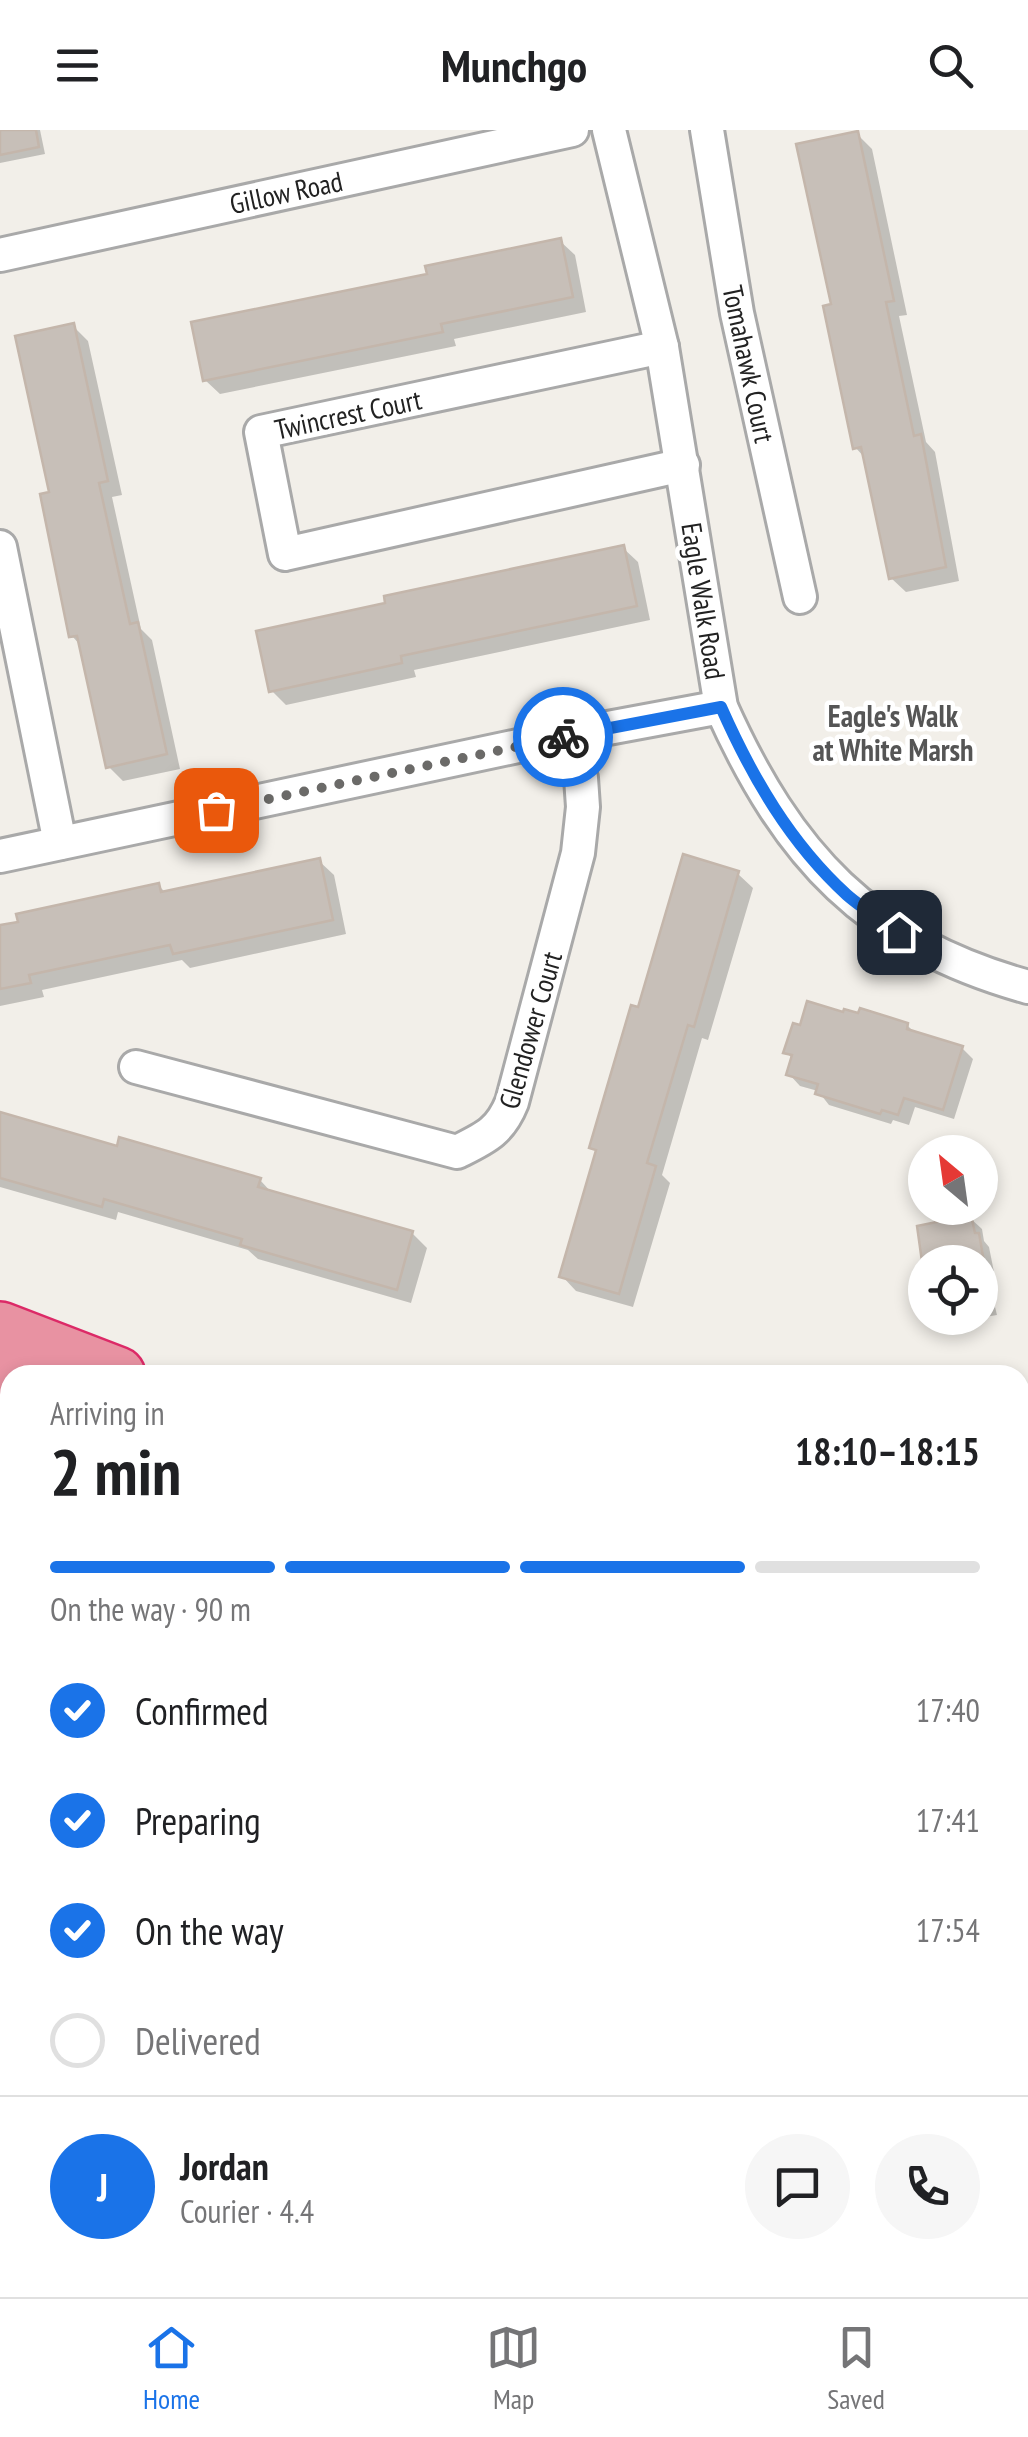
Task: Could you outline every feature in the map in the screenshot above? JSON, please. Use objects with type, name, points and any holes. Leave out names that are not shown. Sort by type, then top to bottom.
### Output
[{"type":"highway","points":[[0,1330],[90,1365]]},
{"type":"street","name":"Gillow Road","points":[[0,254],[572,130]]},
{"type":"street","name":"Eagle Walk Road","points":[[609,130],[662,347],[721,707],[766,798],[811,858],[849,897],[945,960],[1028,987]]},
{"type":"street","name":"Tomahawk Court","points":[[707,130],[737,313],[800,597]]},
{"type":"street","name":"Twincrest Court","points":[[662,347],[261,432],[285,554],[683,464]]},
{"type":"street","points":[[0,546],[60,844]]},
{"type":"street","points":[[0,856],[565,736],[721,707]]},
{"type":"street","name":"Glendower Court","points":[[136,1067],[457,1152],[504,1124],[578,853],[584,808],[580,778],[565,736]]},
{"type":"building","points":[[0,130],[36,130],[39,147],[0,155]]},
{"type":"building","points":[[858,131],[894,301],[886,302],[914,436],[921,434],[946,567],[889,579],[861,447],[853,449],[823,306],[831,304],[796,144]]},
{"type":"building","points":[[561,238],[573,297],[441,324],[443,332],[203,381],[191,322],[427,274],[425,266]]},
{"type":"building","points":[[74,323],[108,481],[99,483],[130,624],[138,622],[167,754],[106,768],[77,636],[69,637],[40,494],[49,492],[15,336]]},
{"type":"building","points":[[624,545],[637,606],[401,656],[402,663],[269,692],[256,631],[385,603],[384,596]]},
{"type":"building","points":[[683,854],[739,871],[694,1027],[688,1025],[647,1163],[656,1166],[619,1294],[559,1277],[596,1150],[589,1148],[631,1005],[638,1007]]},
{"type":"building","points":[[320,858],[333,920],[173,954],[170,945],[29,975],[31,983],[0,989],[0,925],[18,922],[16,914],[159,883],[161,892]]},
{"type":"building","points":[[807,1001],[843,1012],[844,1009],[858,1013],[860,1008],[908,1023],[907,1029],[963,1046],[943,1110],[904,1098],[898,1115],[882,1110],[880,1114],[815,1094],[818,1084],[786,1075],[792,1055],[783,1053],[793,1023],[800,1025]]},
{"type":"building","points":[[0,1112],[117,1146],[119,1137],[261,1178],[258,1187],[413,1231],[397,1290],[240,1245],[242,1239],[104,1199],[102,1207],[0,1178]]},
{"type":"building","points":[[973,1225],[981,1245],[920,1245],[917,1226]]},
{"type":"way so far","points":[[216,810],[563,737]]},
{"type":"district","name":"Eagle's Walk at White Marsh","points":[[893,732]]},
{"type":"route","points":[[563,737],[721,707],[766,798],[811,858],[849,897],[899,932]]}]
